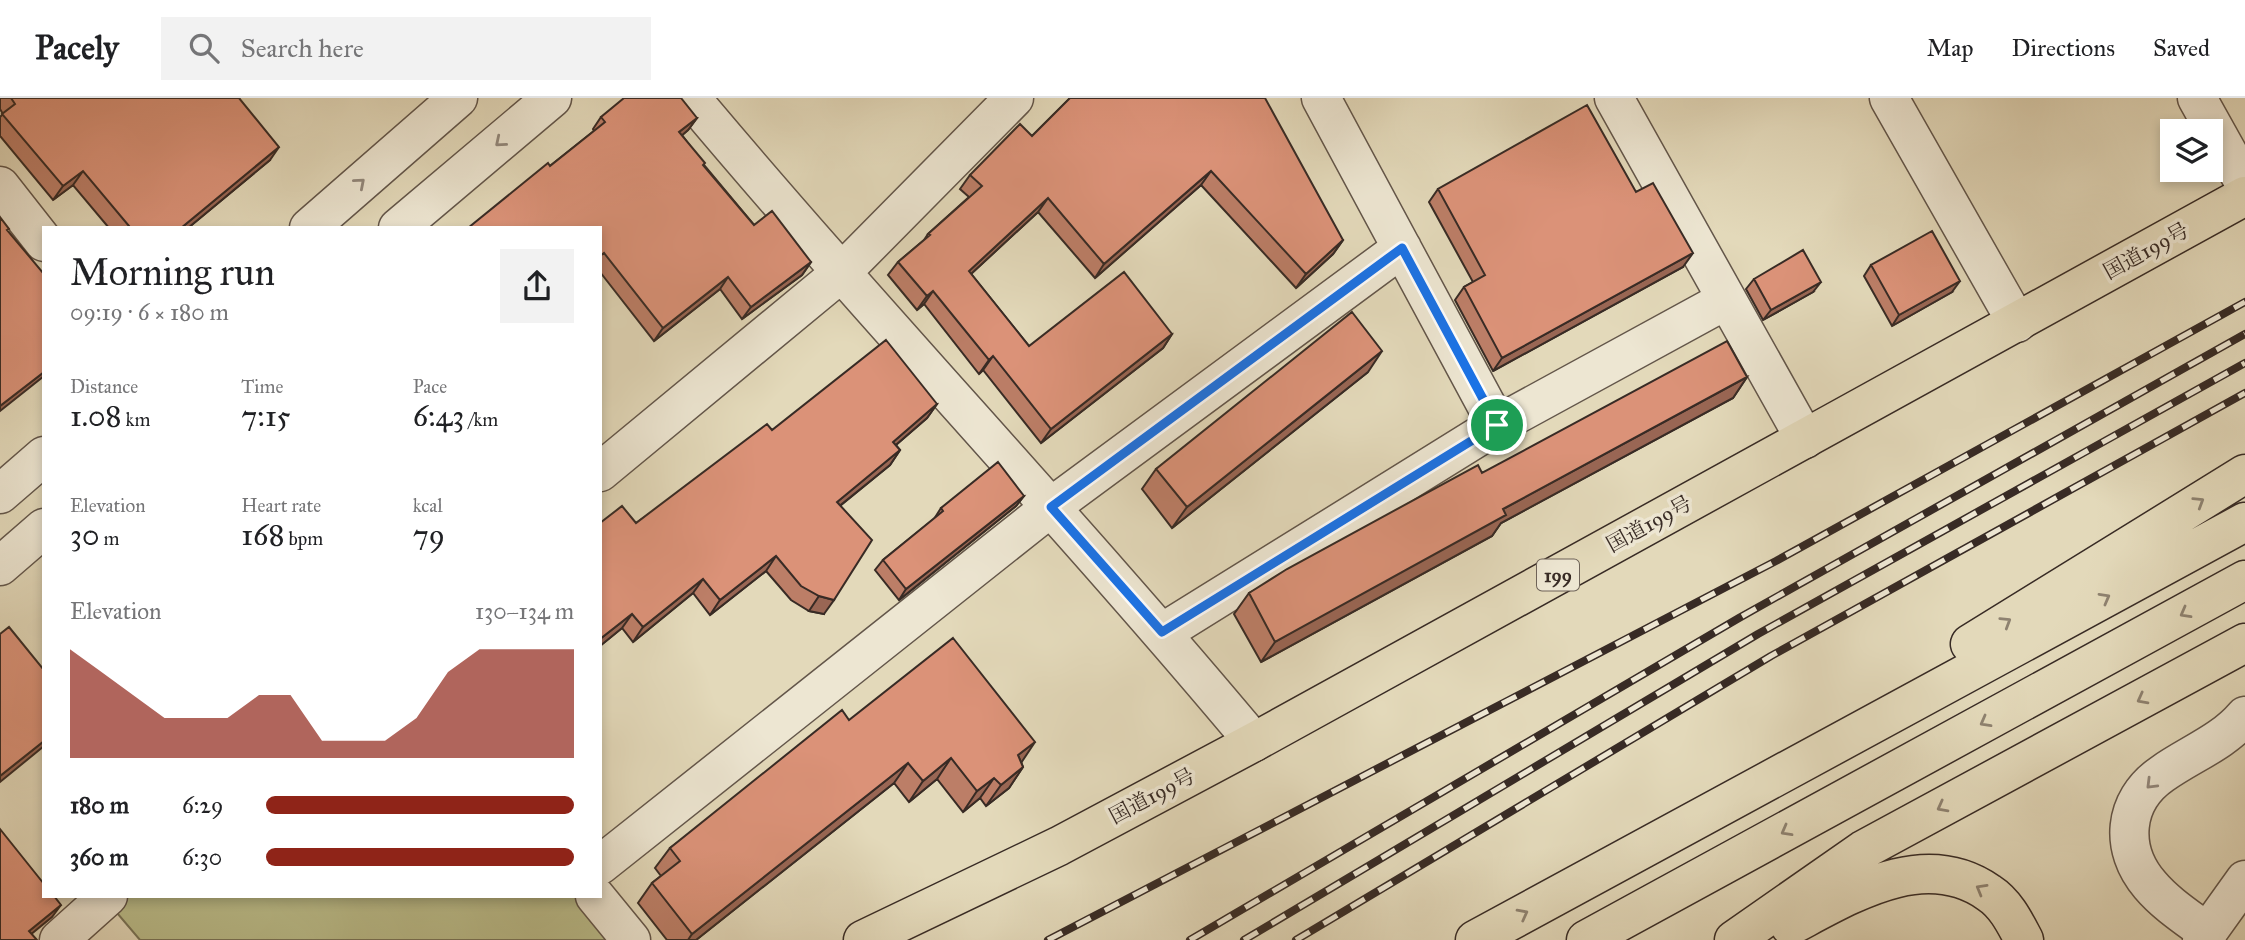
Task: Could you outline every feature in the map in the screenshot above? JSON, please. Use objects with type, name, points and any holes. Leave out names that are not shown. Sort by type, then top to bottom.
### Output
[{"type":"highway","name":"国道199号","points":[[863,940],[1059,846],[1254,742],[2245,196]]},
{"type":"highway","points":[[1572,888],[2245,474]]},
{"type":"highway","points":[[1475,940],[2245,522]]},
{"type":"highway","points":[[1586,940],[2245,580]]},
{"type":"highway","points":[[1734,940],[1863,850],[2245,643]]},
{"type":"highway","points":[[1763,940],[1854,892],[1897,877],[1933,873],[1962,878],[1991,894],[2010,915],[2024,940]]},
{"type":"street","points":[[311,226],[458,98]]},
{"type":"street","points":[[400,226],[552,98]]},
{"type":"street","points":[[691,98],[1162,632],[1254,742]]},
{"type":"street","points":[[602,470],[842,272],[1014,98]]},
{"type":"street","points":[[1321,98],[1497,425]]},
{"type":"street","points":[[1614,98],[1805,439]]},
{"type":"street","points":[[1889,98],[2017,323]]},
{"type":"street","points":[[2197,98],[2245,184]]},
{"type":"street","points":[[0,186],[42,239]]},
{"type":"street","points":[[602,862],[1051,507],[1402,248]]},
{"type":"street","points":[[1162,632],[1497,425],[1726,300]]},
{"type":"street","points":[[0,494],[42,458]]},
{"type":"street","points":[[0,566],[42,530]]},
{"type":"street","points":[[2245,716],[2211,746],[2159,776],[2136,799],[2128,825],[2132,856],[2148,884],[2205,937],[2245,880]]},
{"type":"street","points":[[59,940],[106,898]]},
{"type":"street","points":[[597,898],[631,940]]},
{"type":"green space","points":[[579,898],[615,940],[140,940],[106,900]]},
{"type":"building","points":[[11,98],[239,98],[279,147],[183,226],[129,226],[83,171],[63,186],[2,114],[15,104]]},
{"type":"building","points":[[624,98],[681,98],[697,118],[679,132],[705,163],[703,165],[754,225],[772,211],[811,262],[751,307],[728,277],[663,328],[604,253],[602,254],[602,226],[470,226],[548,163],[550,166],[605,122],[601,117]]},
{"type":"building","points":[[1070,98],[1265,98],[1343,240],[1306,274],[1211,171],[1104,264],[1048,198],[969,271],[1029,346],[1124,272],[1172,334],[1051,429],[993,356],[989,360],[933,291],[927,296],[898,262],[982,186],[970,175],[1020,124],[1032,136]]},
{"type":"building","points":[[1587,105],[1636,192],[1653,183],[1693,253],[1502,358],[1464,287],[1485,275],[1438,189]]},
{"type":"building","points":[[0,217],[9,229],[7,230],[42,272],[42,374],[0,406]]},
{"type":"building","points":[[1932,231],[1960,281],[1899,315],[1871,265]]},
{"type":"building","points":[[1803,250],[1821,282],[1771,310],[1754,279]]},
{"type":"building","points":[[1352,312],[1382,351],[1187,507],[1156,469]]},
{"type":"building","points":[[886,340],[937,404],[893,442],[900,450],[837,502],[872,540],[834,600],[819,596],[801,586],[776,556],[720,600],[703,579],[643,627],[632,614],[602,637],[602,521],[622,506],[636,523],[767,424],[772,430]]},
{"type":"building","points":[[1727,341],[1747,377],[1503,509],[1506,515],[1275,642],[1249,593],[1287,569],[1478,465],[1482,473]]},
{"type":"building","points":[[998,462],[1024,496],[906,589],[883,560]]},
{"type":"building","points":[[9,627],[42,668],[42,743],[0,776],[0,634]]},
{"type":"building","points":[[953,638],[1035,742],[1018,755],[1023,767],[1001,785],[994,778],[977,791],[951,758],[923,781],[908,763],[692,934],[652,883],[680,861],[670,848],[842,710],[849,720]]},
{"type":"building","points":[[0,829],[42,882],[42,898],[56,898],[61,905],[29,931],[37,940],[0,940]]},
{"type":"railway","points":[[1048,940],[1776,561],[2245,302]]},
{"type":"railway","points":[[1190,940],[1739,618],[2245,334]]},
{"type":"railway","points":[[1244,940],[1758,634],[2245,363]]},
{"type":"railway","points":[[1296,940],[1771,656],[2245,393]]},
{"type":"route","points":[[1402,248],[1497,425],[1162,632],[1051,507],[1402,248]]}]
